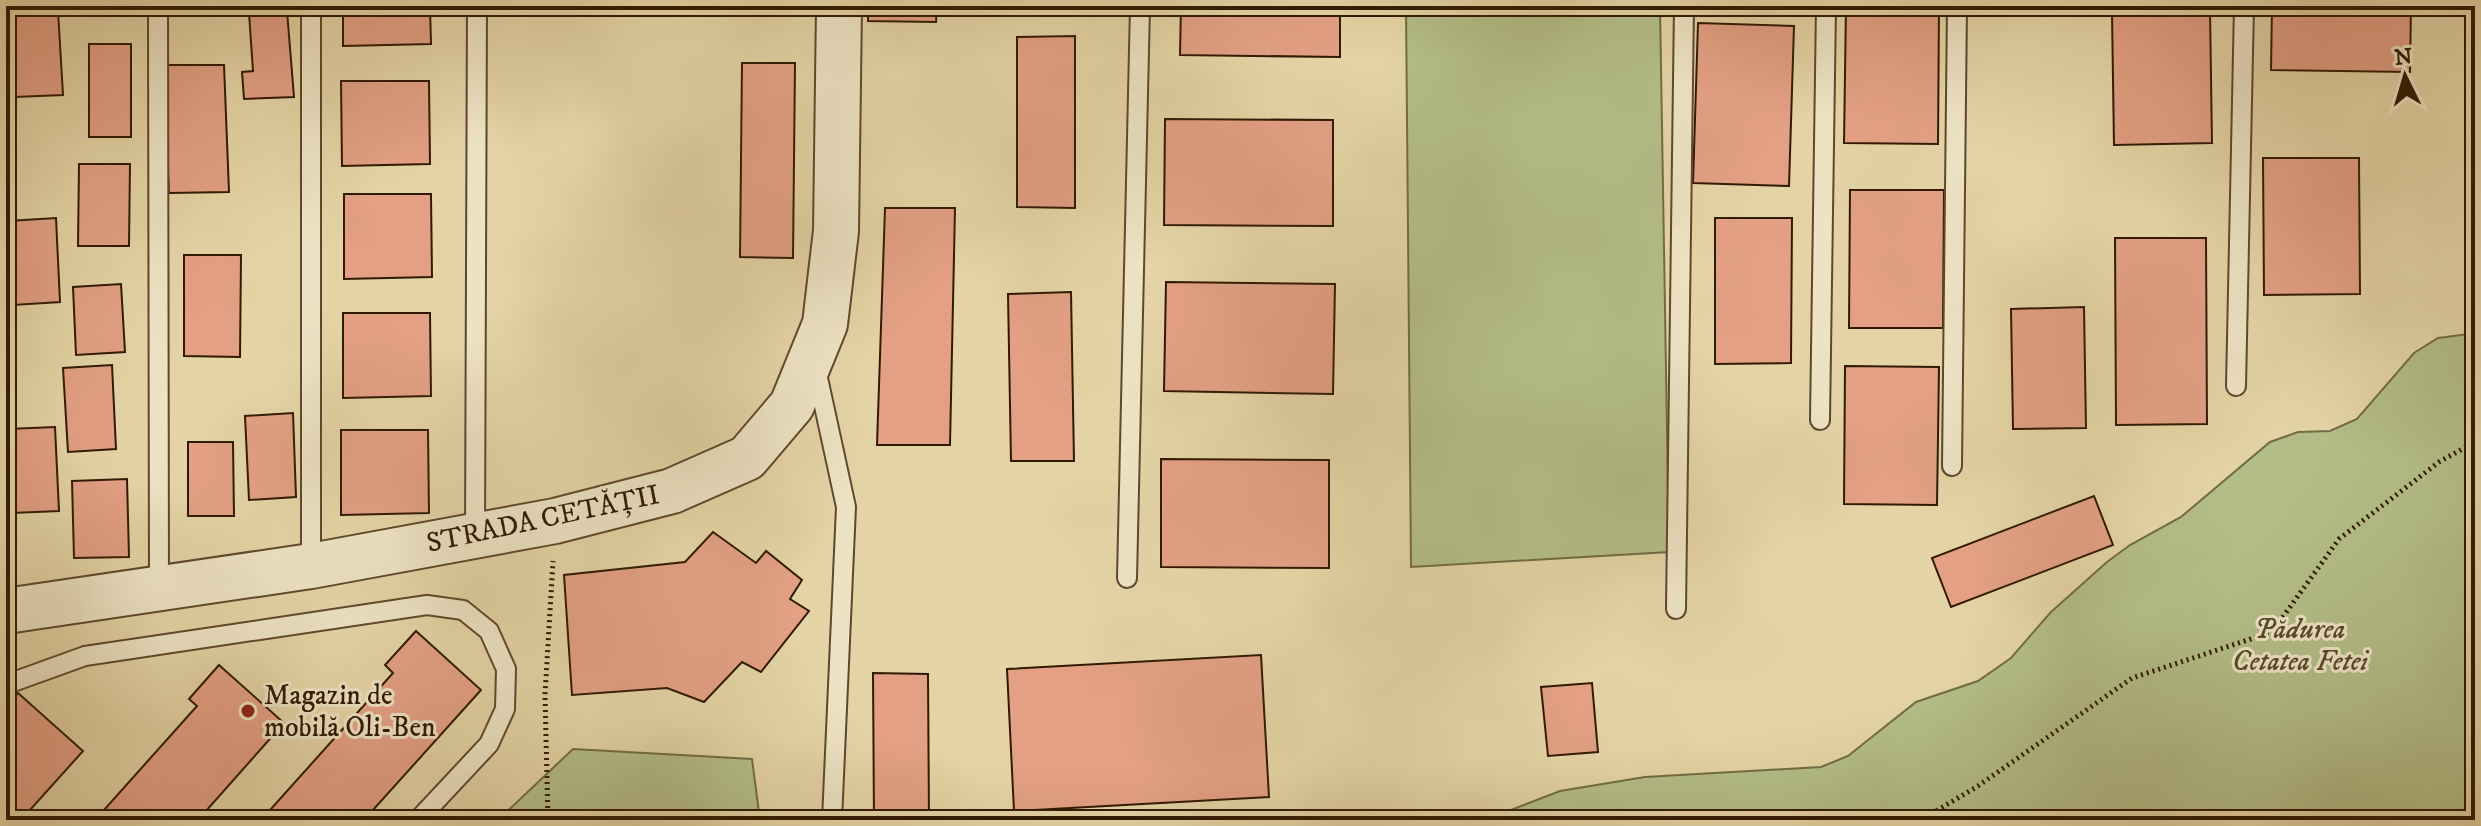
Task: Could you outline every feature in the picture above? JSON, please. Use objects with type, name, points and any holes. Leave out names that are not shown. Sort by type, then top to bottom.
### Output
[{"type":"street","name":"STRADA CETĂȚII","points":[[6,611],[311,566],[555,521],[672,491],[747,458],[792,405],[825,324],[836,231],[839,6]]},
{"type":"lane","points":[[158,6],[159,589]]},
{"type":"lane","points":[[311,6],[311,566]]},
{"type":"lane","points":[[475,536],[477,6]]},
{"type":"lane","points":[[1127,578],[1140,6]]},
{"type":"lane","points":[[1676,609],[1684,6]]},
{"type":"lane","points":[[1820,420],[1826,6]]},
{"type":"lane","points":[[1952,466],[1957,6]]},
{"type":"lane","points":[[2236,386],[2244,6]]},
{"type":"lane","points":[[812,355],[846,507],[832,820]]},
{"type":"lane","points":[[6,686],[85,656],[427,605],[463,610],[489,631],[506,669],[505,709],[489,744],[418,820]]},
{"type":"path","points":[[1921,820],[1978,786],[2132,678],[2272,632],[2339,539],[2439,462],[2475,442]]},
{"type":"path","points":[[548,820],[545,695],[555,521]]},
{"type":"green space","points":[[1406,6],[1660,6],[1669,552],[1411,567]]},
{"type":"green space","name":"Pădurea Cetatea Fetei","points":[[2475,335],[2475,820],[1485,820],[1560,791],[1645,777],[1821,767],[1848,756],[1916,702],[1978,681],[2011,658],[2051,612],[2107,562],[2130,545],[2181,517],[2270,442],[2298,432],[2330,431],[2357,419],[2414,353],[2438,338]]},
{"type":"green space","points":[[573,749],[752,759],[760,820],[498,820]]},
{"type":"building","points":[[343,6],[430,6],[431,44],[343,46]]},
{"type":"building","points":[[868,6],[937,6],[936,22],[868,21]]},
{"type":"building","points":[[1181,6],[1340,6],[1340,57],[1180,55]]},
{"type":"building","points":[[1846,6],[1939,6],[1938,144],[1844,143]]},
{"type":"building","points":[[2272,6],[2411,6],[2410,72],[2271,70]]},
{"type":"building","points":[[58,11],[63,95],[15,97],[11,13]]},
{"type":"building","points":[[287,11],[294,97],[244,99],[242,72],[253,71],[249,13]]},
{"type":"building","points":[[2210,11],[2212,143],[2114,145],[2112,13]]},
{"type":"building","points":[[1698,23],[1794,26],[1789,186],[1693,183]]},
{"type":"building","points":[[1075,36],[1075,208],[1017,207],[1017,37]]},
{"type":"building","points":[[89,44],[131,44],[131,137],[89,137]]},
{"type":"building","points":[[742,63],[795,63],[793,258],[740,257]]},
{"type":"building","points":[[163,65],[224,65],[229,192],[169,193]]},
{"type":"building","points":[[341,81],[429,81],[430,164],[342,166]]},
{"type":"building","points":[[1165,119],[1333,120],[1333,226],[1164,225]]},
{"type":"building","points":[[2263,158],[2359,158],[2360,294],[2264,295]]},
{"type":"building","points":[[79,164],[130,164],[129,246],[78,246]]},
{"type":"building","points":[[1850,190],[1944,190],[1943,328],[1849,328]]},
{"type":"building","points":[[344,194],[431,194],[432,277],[344,279]]},
{"type":"building","points":[[885,208],[955,208],[950,445],[877,445]]},
{"type":"building","points":[[56,218],[60,302],[13,305],[8,221]]},
{"type":"building","points":[[1715,218],[1792,218],[1791,363],[1715,364]]},
{"type":"building","points":[[2115,238],[2206,238],[2207,424],[2116,425]]},
{"type":"building","points":[[184,255],[241,255],[240,357],[184,356]]},
{"type":"building","points":[[1166,282],[1335,284],[1333,394],[1164,391]]},
{"type":"building","points":[[121,284],[125,352],[76,355],[73,287]]},
{"type":"building","points":[[1071,292],[1074,461],[1011,461],[1008,294]]},
{"type":"building","points":[[2084,307],[2086,428],[2013,429],[2011,309]]},
{"type":"building","points":[[343,313],[430,313],[431,396],[343,398]]},
{"type":"building","points":[[112,365],[116,449],[68,452],[63,368]]},
{"type":"building","points":[[1845,366],[1939,367],[1937,505],[1844,504]]},
{"type":"building","points":[[293,413],[296,497],[249,500],[245,416]]},
{"type":"building","points":[[55,427],[59,511],[12,513],[7,429]]},
{"type":"building","points":[[341,430],[428,430],[429,513],[341,515]]},
{"type":"building","points":[[188,442],[233,442],[234,516],[188,516]]},
{"type":"building","points":[[1161,459],[1329,460],[1329,568],[1161,567]]},
{"type":"building","points":[[127,479],[129,557],[74,558],[72,481]]},
{"type":"building","points":[[2094,496],[2113,545],[1951,607],[1932,558]]},
{"type":"building","points":[[713,532],[756,563],[766,551],[802,580],[790,599],[809,611],[761,672],[742,662],[704,702],[667,688],[572,695],[564,575],[685,562]]},
{"type":"building","points":[[416,631],[481,690],[364,820],[261,820],[393,673],[385,665]]},
{"type":"building","points":[[1261,655],[1269,797],[1014,811],[1007,669]]},
{"type":"building","points":[[219,665],[284,723],[198,820],[95,820],[197,706],[189,699]]},
{"type":"building","points":[[873,673],[928,674],[929,820],[874,820]]},
{"type":"building","points":[[1592,683],[1598,752],[1548,756],[1541,687]]},
{"type":"building","points":[[18,693],[83,751],[21,820],[6,820],[6,706]]},
{"type":"place","name":"Magazin de mobilă Oli-Ben","points":[[248,711]]}]
